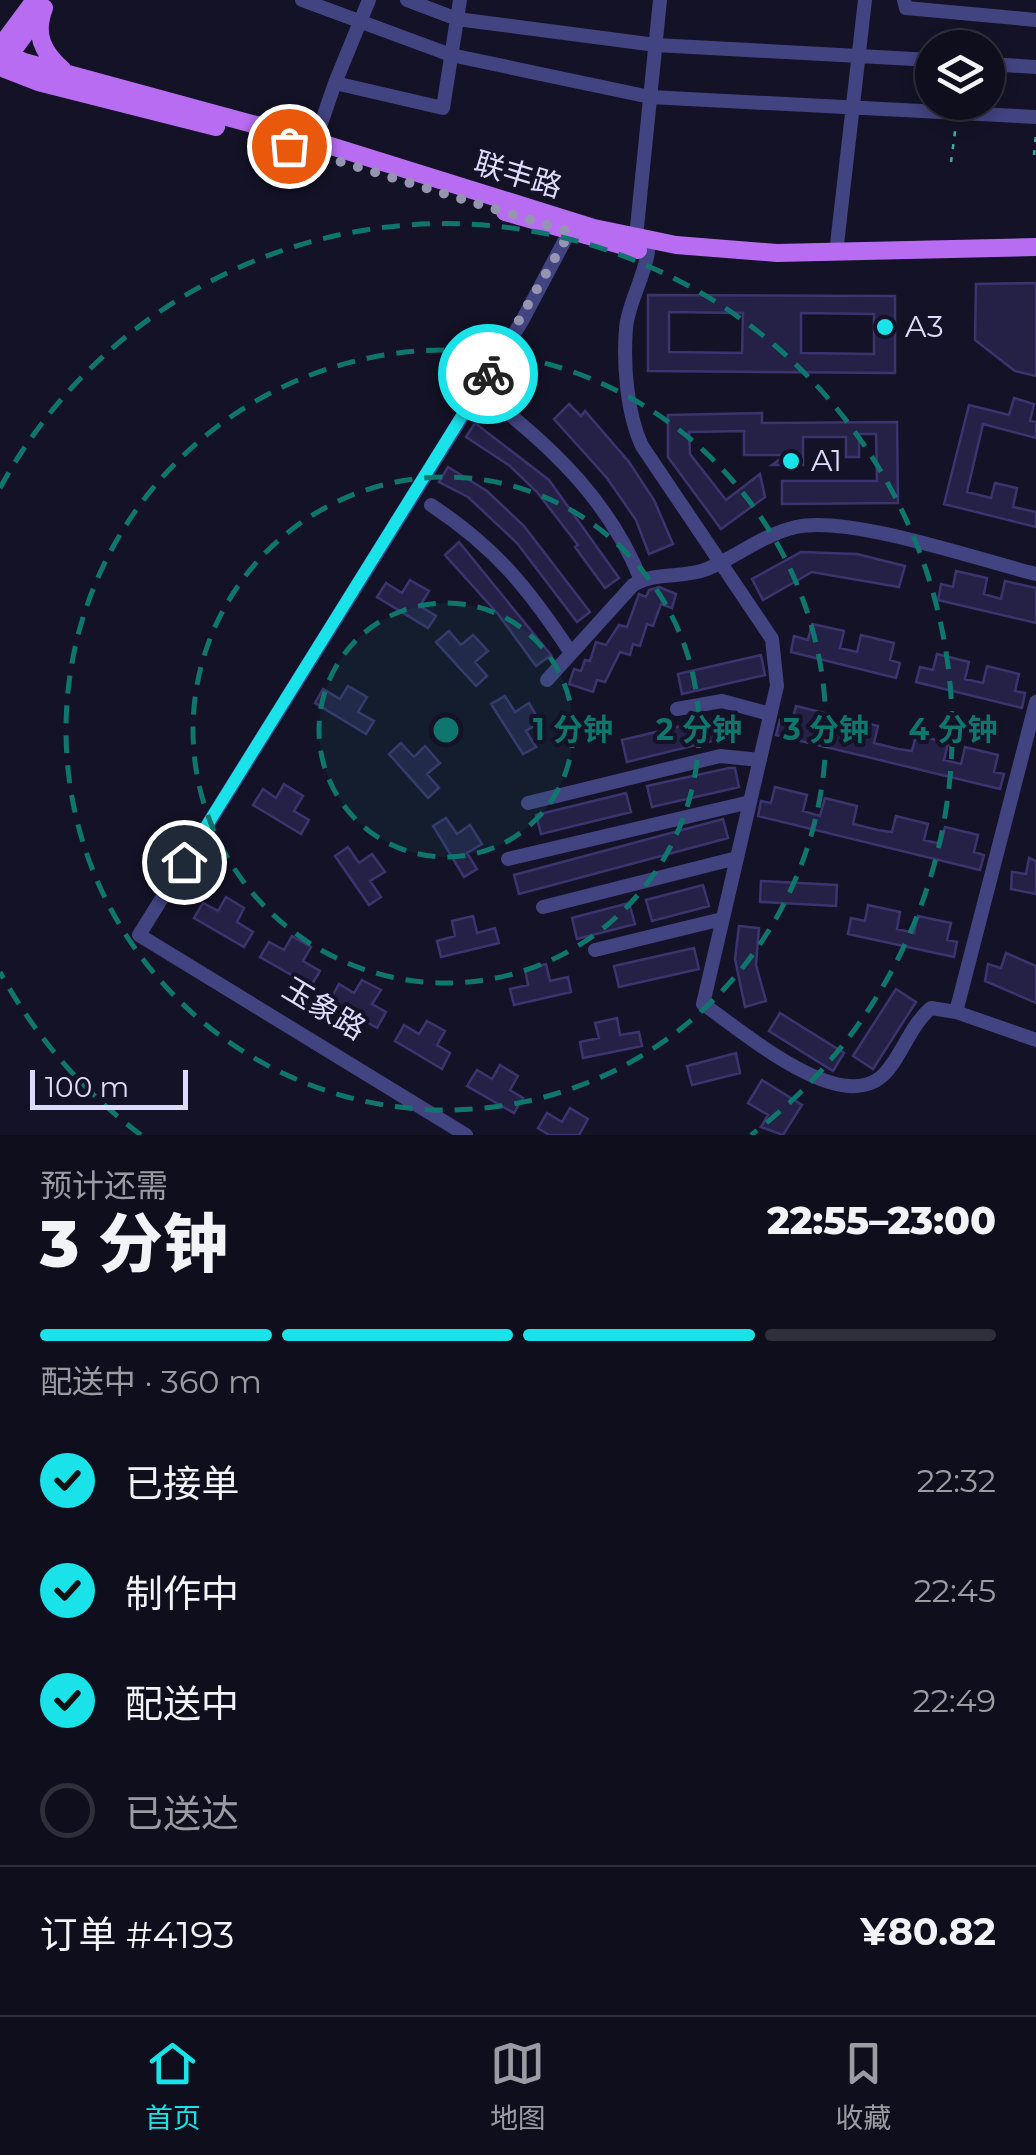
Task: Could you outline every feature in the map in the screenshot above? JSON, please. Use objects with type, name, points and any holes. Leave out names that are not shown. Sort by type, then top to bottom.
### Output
[{"type":"main road","points":[[0,31],[38,5]]},
{"type":"main road","points":[[2,59],[38,5]]},
{"type":"main road","points":[[38,5],[38,26],[45,53],[76,77]]},
{"type":"main road","name":"联丰路","points":[[2,59],[316,140],[575,228]]},
{"type":"main road","name":"联丰路","points":[[2,59],[27,78],[642,244],[788,265],[1036,258]]},
{"type":"main road","points":[[0,80],[27,78]]},
{"type":"main road","name":"联丰路","points":[[642,244],[836,252],[1036,248]]},
{"type":"street","points":[[302,0],[451,56],[650,97],[915,111]]},
{"type":"street","points":[[316,140],[370,0]]},
{"type":"street","points":[[406,0],[457,19],[656,45],[915,59]]},
{"type":"street","points":[[335,83],[443,108],[460,0]]},
{"type":"street","points":[[660,0],[650,97],[642,287],[626,326],[633,427],[772,638],[777,686],[702,1004],[806,1073],[850,1088],[880,1078],[931,1008],[956,1012],[1036,1040]]},
{"type":"street","points":[[836,252],[856,108],[865,0]]},
{"type":"street","points":[[904,0],[906,8],[1036,20]]},
{"type":"street","points":[[1005,65],[1036,67]]},
{"type":"street","points":[[1005,115],[1036,117]]},
{"type":"street","points":[[142,934],[522,321],[575,228]]},
{"type":"street","points":[[494,402],[558,456],[586,487],[613,524],[641,580]]},
{"type":"street","points":[[431,505],[475,534],[506,563],[571,653]]},
{"type":"street","points":[[547,680],[623,594],[641,580],[703,570],[748,544],[802,526],[852,530],[1036,574]]},
{"type":"street","points":[[677,709],[722,701],[770,714]]},
{"type":"street","points":[[956,1012],[1036,702]]},
{"type":"street","points":[[528,804],[720,756],[760,760]]},
{"type":"street","points":[[508,860],[750,802]]},
{"type":"street","points":[[543,907],[737,858]]},
{"type":"street","points":[[595,950],[722,919]]},
{"type":"street","name":"玉象路","points":[[142,934],[466,1135]]},
{"type":"street","name":"玉象路","points":[[142,934],[478,1135]]},
{"type":"path","points":[[951,162],[956,120]]},
{"type":"path","points":[[1034,155],[1036,132]]},
{"type":"building","points":[[1036,283],[1036,376],[1015,371],[975,340],[976,284]]},
{"type":"building","points":[[648,295],[895,296],[895,373],[648,371]],"holes":[[[669,312],[743,313],[742,353],[669,352]],[[801,313],[874,314],[874,354],[801,353]]]},
{"type":"building","points":[[1014,398],[1034,404],[1030,421],[1036,422],[1036,438],[983,424],[967,492],[991,498],[995,483],[1017,488],[1013,507],[1036,512],[1036,527],[944,504],[969,405],[1009,415]]},
{"type":"building","points":[[569,404],[581,416],[585,411],[629,462],[654,500],[673,544],[649,554],[636,520],[607,478],[554,419]]},
{"type":"building","points":[[762,413],[762,423],[897,422],[898,503],[782,504],[782,481],[877,481],[876,434],[859,434],[859,457],[846,457],[846,437],[803,437],[803,465],[772,465],[786,455],[744,455],[744,431],[689,432],[690,454],[726,500],[760,474],[765,497],[721,529],[668,457],[668,415]]},
{"type":"building","points":[[475,423],[549,480],[619,578],[605,588],[537,492],[510,466],[466,437]]},
{"type":"building","points":[[448,467],[487,491],[524,526],[590,612],[577,622],[517,543],[468,497],[439,482]]},
{"type":"building","points":[[459,542],[551,655],[536,666],[498,614],[445,555]]},
{"type":"building","points":[[801,552],[857,554],[905,566],[899,587],[812,572],[763,600],[752,579]]},
{"type":"building","points":[[956,571],[987,578],[984,594],[1001,599],[1005,581],[1036,588],[1036,623],[938,600],[941,584],[953,587]]},
{"type":"building","points":[[410,580],[429,591],[420,606],[436,616],[428,628],[377,597],[386,583],[402,593]]},
{"type":"building","points":[[659,587],[676,594],[672,608],[661,604],[653,626],[647,624],[640,646],[633,644],[630,655],[620,652],[605,682],[597,680],[593,692],[569,684],[574,669],[581,671],[585,660],[590,661],[596,642],[606,645],[619,625],[627,627],[639,594],[646,597],[649,590]]},
{"type":"building","points":[[812,624],[844,631],[840,648],[857,652],[861,635],[894,643],[890,660],[900,663],[896,678],[791,652],[794,636],[808,640]]},
{"type":"building","points":[[449,631],[461,645],[473,635],[488,651],[475,662],[487,676],[476,686],[436,642]]},
{"type":"building","points":[[937,654],[969,662],[965,679],[983,683],[987,666],[1019,674],[1015,691],[1025,693],[1022,708],[916,682],[920,667],[933,670]]},
{"type":"building","points":[[761,655],[765,675],[682,694],[678,674]]},
{"type":"building","points":[[348,686],[367,697],[358,712],[374,721],[366,734],[315,703],[323,689],[340,699]]},
{"type":"building","points":[[505,696],[515,712],[529,703],[540,722],[526,731],[536,747],[523,754],[491,704]]},
{"type":"building","points":[[796,706],[828,714],[824,731],[842,735],[846,718],[878,726],[874,743],[898,749],[912,751],[916,735],[948,743],[944,760],[961,764],[965,747],[998,755],[994,772],[1004,774],[1000,789],[776,735],[780,720],[792,722]]},
{"type":"building","points":[[723,716],[728,737],[627,762],[622,740]]},
{"type":"building","points":[[401,743],[414,757],[425,746],[440,763],[427,774],[439,788],[428,798],[389,754]]},
{"type":"building","points":[[735,768],[739,787],[652,807],[647,786]]},
{"type":"building","points":[[284,784],[303,796],[294,811],[309,820],[301,834],[253,805],[263,789],[276,798]]},
{"type":"building","points":[[775,787],[807,795],[803,811],[820,816],[825,798],[857,806],[853,824],[878,830],[892,832],[896,816],[928,824],[924,840],[941,844],[945,827],[978,835],[974,852],[984,855],[980,870],[758,816],[761,801],[771,803]]},
{"type":"building","points":[[626,793],[631,812],[541,834],[536,815]]},
{"type":"building","points":[[446,818],[457,834],[470,825],[482,844],[467,853],[477,869],[464,877],[433,826]]},
{"type":"building","points":[[723,819],[728,838],[519,894],[514,875]]},
{"type":"building","points":[[348,847],[359,863],[372,854],[385,872],[370,881],[381,897],[369,905],[335,856]]},
{"type":"building","points":[[1029,858],[1036,861],[1036,894],[1011,889],[1012,872],[1026,874]]},
{"type":"building","points":[[761,881],[837,885],[836,906],[760,902]]},
{"type":"building","points":[[703,885],[709,906],[652,921],[646,900]]},
{"type":"building","points":[[226,897],[244,908],[237,922],[253,932],[244,947],[194,918],[203,903],[218,911]]},
{"type":"building","points":[[629,903],[635,924],[577,939],[572,918]]},
{"type":"building","points":[[868,905],[900,912],[897,929],[914,933],[918,916],[951,923],[947,940],[957,942],[954,957],[848,934],[851,918],[865,921]]},
{"type":"building","points":[[473,916],[477,933],[495,928],[499,943],[441,957],[437,941],[455,936],[452,921]]},
{"type":"building","points":[[739,926],[759,928],[756,965],[766,1001],[745,1007],[735,959]]},
{"type":"building","points":[[292,936],[311,947],[303,961],[320,971],[311,986],[260,957],[269,942],[284,950]]},
{"type":"building","points":[[694,948],[699,969],[619,987],[614,966]]},
{"type":"building","points":[[1006,953],[1036,966],[1036,1003],[985,981],[988,964],[1001,968]]},
{"type":"building","points":[[546,964],[550,981],[568,977],[571,992],[514,1005],[510,989],[528,985],[525,969]]},
{"type":"building","points":[[362,980],[381,990],[372,1004],[386,1012],[377,1028],[330,1000],[339,984],[354,993]]},
{"type":"building","points":[[896,989],[916,1002],[873,1069],[853,1056]]},
{"type":"building","points":[[780,1013],[844,1053],[833,1071],[769,1031]]},
{"type":"building","points":[[617,1018],[620,1035],[639,1032],[642,1046],[583,1058],[580,1042],[599,1038],[595,1023]]},
{"type":"building","points":[[427,1021],[445,1031],[437,1045],[450,1053],[442,1069],[395,1041],[404,1025],[419,1034]]},
{"type":"building","points":[[736,1053],[740,1073],[692,1085],[687,1066]]},
{"type":"building","points":[[500,1065],[518,1076],[510,1090],[523,1098],[514,1113],[467,1086],[477,1070],[492,1079]]},
{"type":"building","points":[[762,1080],[802,1105],[783,1135],[761,1127],[768,1115],[748,1103]]},
{"type":"building","points":[[570,1108],[588,1119],[579,1135],[549,1135],[538,1128],[547,1113],[562,1122]]},
{"type":"way so far","points":[[289,146],[570,232],[488,374]]},
{"type":"place","name":"A3","points":[[885,327]]},
{"type":"place","name":"A1","points":[[791,461]]},
{"type":"route","points":[[184,862],[488,374]]}]
